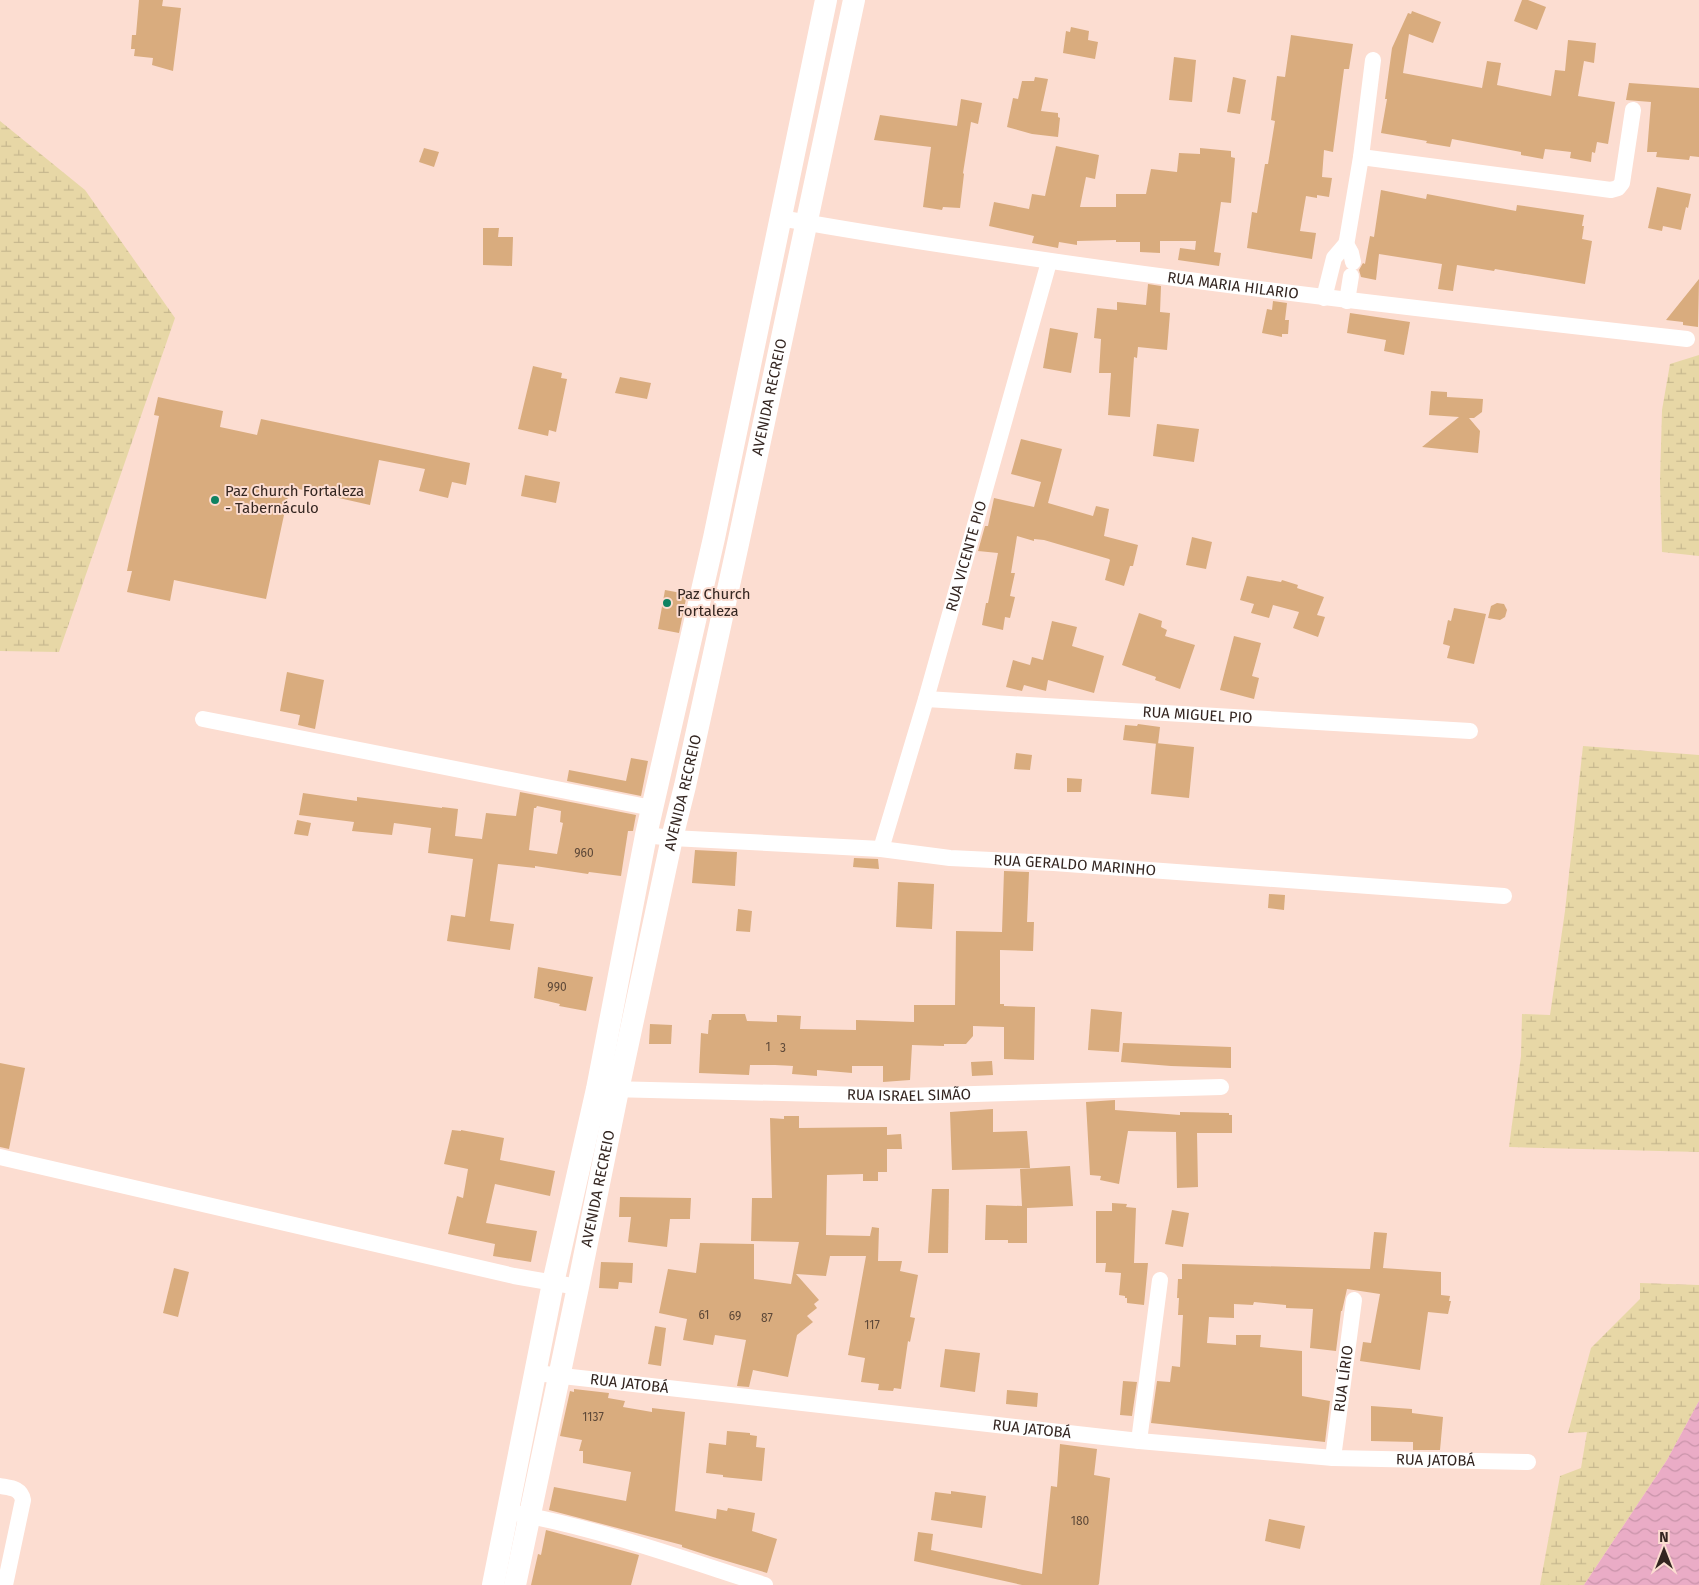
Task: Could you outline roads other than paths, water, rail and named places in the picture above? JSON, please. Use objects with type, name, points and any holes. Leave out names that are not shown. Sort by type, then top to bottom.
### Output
[{"type":"main road","name":"AVENIDA RECREIO","points":[[493,1585],[518,1514],[560,1376],[578,1287],[646,835],[714,538],[826,0]]},
{"type":"main road","name":"AVENIDA RECREIO","points":[[515,1585],[518,1514],[536,1373],[553,1283],[607,1089],[685,786],[854,0]]},
{"type":"main road","points":[[714,538],[738,544]]},
{"type":"street","points":[[1324,298],[1334,258],[1346,244],[1361,157],[1373,60]]},
{"type":"street","points":[[1361,157],[1611,190],[1618,188],[1622,183],[1633,110]]},
{"type":"street","name":"RUA MARIA HILARIO","points":[[780,218],[1049,262],[1347,301],[1687,339]]},
{"type":"street","points":[[1346,244],[1351,253],[1352,269],[1347,301]]},
{"type":"street","name":"RUA VICENTE PIO","points":[[881,849],[926,699],[1049,262]]},
{"type":"street","name":"RUA MIGUEL PIO","points":[[926,699],[1470,730]]},
{"type":"street","points":[[203,719],[652,808]]},
{"type":"street","name":"RUA GERALDO MARINHO","points":[[646,835],[881,849],[950,858],[1054,863],[1504,896]]},
{"type":"street","name":"RUA ISRAEL SIMÃO","points":[[607,1089],[905,1096],[1221,1087]]},
{"type":"street","points":[[0,1157],[495,1271],[578,1287]]},
{"type":"street","points":[[1139,1441],[1160,1280]]},
{"type":"street","name":"RUA LÍRIO","points":[[1333,1458],[1354,1300]]},
{"type":"street","name":"RUA JATOBÁ","points":[[536,1373],[1139,1441],[1333,1458],[1528,1462]]},
{"type":"street","points":[[0,1486],[18,1490],[22,1496],[23,1506],[5,1585]]},
{"type":"street","points":[[518,1514],[649,1546],[765,1585]]},
{"type":"water","points":[[1699,1401],[1699,1585],[1584,1585],[1667,1460]]},
{"type":"place","name":"Paz Church Fortaleza - Tabernáculo","points":[[215,500]]},
{"type":"place","name":"Paz Church Fortaleza","points":[[667,603]]}]
